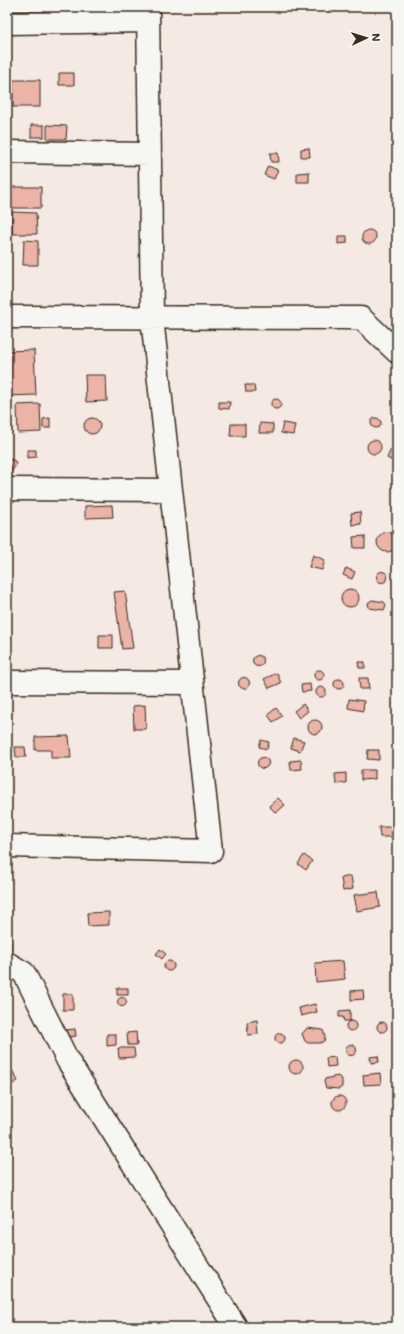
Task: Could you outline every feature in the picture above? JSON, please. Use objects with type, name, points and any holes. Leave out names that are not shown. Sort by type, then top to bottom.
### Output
[{"type":"street","points":[[7,23],[148,14],[152,318],[211,851],[7,846]]},
{"type":"street","points":[[7,152],[150,154]]},
{"type":"street","points":[[7,317],[361,318],[397,352]]},
{"type":"street","points":[[7,489],[171,490]]},
{"type":"street","points":[[7,682],[192,683]]},
{"type":"street","points":[[7,964],[24,973],[68,1061],[236,1327]]},
{"type":"building","points":[[59,73],[74,73],[74,85],[59,85]]},
{"type":"building","points":[[7,80],[9,80],[9,119],[7,119]]},
{"type":"building","points":[[13,80],[40,80],[40,107],[13,107]]},
{"type":"building","points":[[31,125],[44,125],[44,137],[31,137]]},
{"type":"building","points":[[47,125],[67,126],[66,139],[47,139]]},
{"type":"building","points":[[309,148],[310,157],[301,157],[301,149]]},
{"type":"building","points":[[270,153],[278,153],[279,162],[271,162]]},
{"type":"building","points":[[268,166],[278,170],[274,179],[264,175]]},
{"type":"building","points":[[309,172],[309,182],[297,182],[297,173]]},
{"type":"building","points":[[9,187],[41,187],[41,208],[9,208]]},
{"type":"building","points":[[12,212],[36,213],[37,234],[12,234]]},
{"type":"building","points":[[369,230],[374,232],[376,237],[374,242],[369,244],[364,242],[362,237],[364,232]]},
{"type":"building","points":[[338,236],[347,236],[347,243],[338,244]]},
{"type":"building","points":[[24,240],[38,241],[38,265],[23,265]]},
{"type":"building","points":[[34,350],[36,395],[7,396],[7,351]]},
{"type":"building","points":[[85,375],[106,375],[107,401],[86,402]]},
{"type":"building","points":[[245,385],[254,385],[255,392],[246,392]]},
{"type":"building","points":[[274,399],[278,399],[280,400],[280,408],[274,409],[271,406],[271,402]]},
{"type":"building","points":[[219,402],[230,402],[229,409],[219,408]]},
{"type":"building","points":[[40,404],[41,432],[18,433],[17,405]]},
{"type":"building","points":[[50,418],[50,428],[43,428],[43,419]]},
{"type":"building","points":[[92,418],[99,423],[100,426],[95,433],[92,434],[85,429],[84,426],[89,419]]},
{"type":"building","points":[[376,418],[381,423],[376,428],[371,423]]},
{"type":"building","points":[[260,423],[273,424],[273,433],[259,433]]},
{"type":"building","points":[[283,423],[295,425],[293,435],[281,433]]},
{"type":"building","points":[[231,424],[245,424],[245,436],[230,436]]},
{"type":"building","points":[[374,440],[379,442],[381,447],[379,452],[374,454],[369,452],[367,447],[369,442]]},
{"type":"building","points":[[391,449],[397,452],[397,463],[387,458]]},
{"type":"building","points":[[27,450],[36,450],[36,457],[27,458]]},
{"type":"building","points":[[7,458],[15,461],[16,465],[11,472],[7,472]]},
{"type":"building","points":[[112,505],[113,517],[85,518],[85,506]]},
{"type":"building","points":[[360,512],[361,524],[352,525],[351,513]]},
{"type":"building","points":[[387,532],[394,535],[397,542],[394,549],[387,552],[380,549],[377,542],[380,535]]},
{"type":"building","points":[[365,536],[365,548],[354,548],[353,537]]},
{"type":"building","points":[[313,555],[325,560],[322,570],[309,567]]},
{"type":"building","points":[[346,568],[355,572],[352,579],[343,575]]},
{"type":"building","points":[[382,571],[386,573],[388,577],[386,581],[382,583],[378,581],[376,577],[378,573]]},
{"type":"building","points":[[350,589],[356,592],[359,598],[356,604],[350,607],[344,604],[341,598],[344,592]]},
{"type":"building","points":[[125,591],[133,648],[122,649],[114,592]]},
{"type":"building","points":[[372,600],[384,602],[386,605],[384,610],[369,608],[368,603]]},
{"type":"building","points":[[99,635],[113,635],[113,648],[99,648]]},
{"type":"building","points":[[256,656],[260,656],[262,657],[262,665],[256,666],[253,663],[253,659]]},
{"type":"building","points":[[358,662],[365,662],[365,668],[359,668]]},
{"type":"building","points":[[317,670],[321,670],[323,671],[323,679],[317,680],[314,677],[314,673]]},
{"type":"building","points":[[277,673],[281,683],[269,688],[264,679]]},
{"type":"building","points":[[242,678],[246,678],[248,679],[248,687],[242,688],[239,685],[239,681]]},
{"type":"building","points":[[359,678],[368,678],[369,689],[360,689]]},
{"type":"building","points":[[337,679],[341,679],[343,680],[343,688],[337,689],[334,686],[334,682]]},
{"type":"building","points":[[310,684],[311,691],[302,692],[301,685]]},
{"type":"building","points":[[319,687],[323,687],[325,688],[325,696],[319,697],[316,694],[316,690]]},
{"type":"building","points":[[349,699],[364,701],[363,711],[348,708]]},
{"type":"building","points":[[303,704],[308,711],[299,718],[294,711]]},
{"type":"building","points":[[145,705],[146,729],[134,729],[133,706]]},
{"type":"building","points":[[276,708],[282,716],[273,722],[268,715]]},
{"type":"building","points":[[312,720],[318,720],[322,724],[322,730],[318,734],[312,734],[308,730],[308,724]]},
{"type":"building","points":[[69,736],[71,758],[51,758],[51,750],[35,750],[35,737]]},
{"type":"building","points":[[294,738],[304,741],[300,751],[291,748]]},
{"type":"building","points":[[261,740],[269,742],[267,749],[259,747]]},
{"type":"building","points":[[15,747],[25,747],[26,757],[16,757]]},
{"type":"building","points":[[7,750],[12,750],[12,758],[7,759]]},
{"type":"building","points":[[368,750],[379,750],[379,760],[367,759]]},
{"type":"building","points":[[263,757],[267,759],[269,763],[267,767],[263,769],[259,767],[257,763],[259,759]]},
{"type":"building","points":[[301,760],[302,769],[291,770],[290,761]]},
{"type":"building","points":[[361,770],[375,770],[375,779],[361,780]]},
{"type":"building","points":[[346,773],[346,783],[336,784],[335,774]]},
{"type":"building","points":[[278,798],[285,805],[276,813],[269,806]]},
{"type":"building","points":[[379,827],[392,827],[393,837],[380,837]]},
{"type":"building","points":[[304,855],[312,861],[306,870],[298,864]]},
{"type":"building","points":[[351,876],[353,889],[343,891],[341,878]]},
{"type":"building","points":[[378,892],[380,907],[357,911],[354,895]]},
{"type":"building","points":[[109,912],[109,925],[88,926],[87,913]]},
{"type":"building","points":[[7,930],[10,930],[11,950],[7,950]]},
{"type":"building","points":[[160,949],[166,954],[162,959],[156,954]]},
{"type":"building","points":[[167,961],[171,961],[174,966],[171,971],[167,971],[164,968],[164,964]]},
{"type":"building","points":[[343,961],[345,979],[316,982],[315,963]]},
{"type":"building","points":[[117,988],[128,988],[128,995],[117,995]]},
{"type":"building","points":[[363,990],[364,999],[351,1000],[351,991]]},
{"type":"building","points":[[63,994],[73,994],[73,1010],[63,1010]]},
{"type":"building","points":[[120,998],[124,998],[126,1002],[124,1006],[120,1006],[118,1004],[118,1000]]},
{"type":"building","points":[[315,1004],[317,1012],[301,1016],[299,1008]]},
{"type":"building","points":[[350,1010],[350,1021],[344,1021],[343,1017],[339,1017],[339,1011]]},
{"type":"building","points":[[257,1020],[258,1034],[248,1035],[247,1022]]},
{"type":"building","points":[[349,1021],[353,1021],[355,1022],[355,1030],[349,1031],[346,1028],[346,1024]]},
{"type":"building","points":[[380,1022],[384,1022],[386,1023],[386,1031],[380,1032],[377,1029],[377,1025]]},
{"type":"building","points":[[307,1028],[323,1030],[325,1037],[324,1041],[320,1043],[308,1043],[305,1041],[302,1034]]},
{"type":"building","points":[[75,1029],[76,1036],[67,1037],[66,1030]]},
{"type":"building","points":[[136,1032],[137,1045],[128,1045],[127,1033]]},
{"type":"building","points":[[278,1033],[282,1033],[284,1034],[284,1042],[278,1043],[275,1040],[275,1036]]},
{"type":"building","points":[[107,1034],[116,1034],[116,1045],[107,1046]]},
{"type":"building","points":[[351,1044],[355,1046],[357,1050],[355,1054],[351,1056],[347,1054],[345,1050],[347,1046]]},
{"type":"building","points":[[118,1048],[134,1048],[135,1057],[119,1058]]},
{"type":"building","points":[[378,1056],[379,1062],[371,1063],[370,1057]]},
{"type":"building","points":[[335,1057],[336,1066],[327,1067],[326,1058]]},
{"type":"building","points":[[293,1060],[299,1060],[303,1064],[303,1070],[299,1074],[293,1074],[289,1070],[289,1064]]},
{"type":"building","points":[[7,1061],[18,1081],[7,1087]]},
{"type":"building","points":[[380,1073],[381,1084],[364,1085],[363,1075]]},
{"type":"building","points":[[338,1076],[342,1080],[342,1087],[339,1089],[326,1088],[324,1082],[325,1079]]},
{"type":"building","points":[[336,1096],[342,1096],[346,1100],[346,1106],[342,1110],[336,1110],[332,1106],[332,1100]]}]
